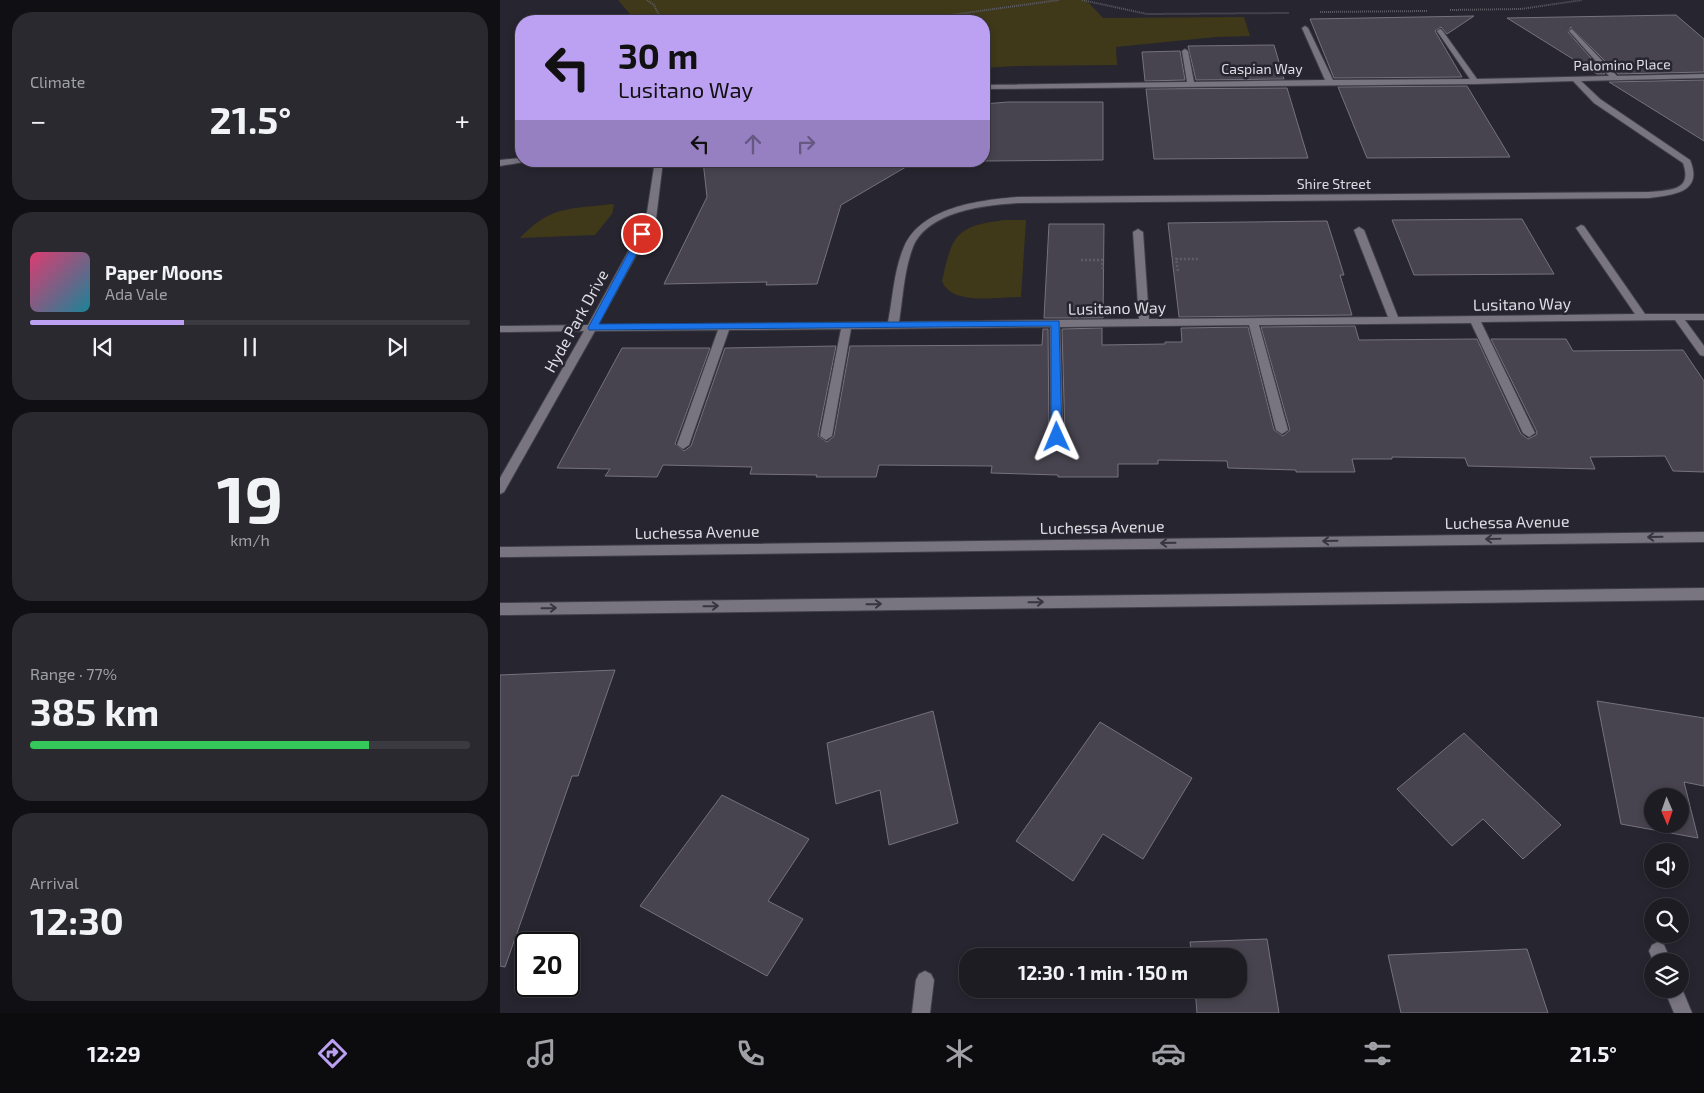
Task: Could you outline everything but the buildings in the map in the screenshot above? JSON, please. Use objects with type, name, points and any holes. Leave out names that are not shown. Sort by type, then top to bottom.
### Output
[{"type":"street","points":[[1305,28],[1330,83]]},
{"type":"street","points":[[1440,31],[1475,82]]},
{"type":"street","points":[[1572,31],[1615,78]]},
{"type":"street","points":[[1184,52],[1190,84]]},
{"type":"street","name":"Palomino Place","points":[[1540,82],[1575,79],[1704,76]]},
{"type":"street","name":"Shire Street","points":[[892,324],[908,247],[917,235],[941,216],[955,209],[984,202],[1018,200],[1648,195],[1671,193],[1686,187],[1692,172],[1687,162],[1597,101],[1575,79]]},
{"type":"street","name":"Caspian Way","points":[[990,87],[1540,82]]},
{"type":"street","points":[[500,163],[515,161]]},
{"type":"street","name":"Hyde Park Drive","points":[[500,489],[592,328],[651,219],[658,167]]},
{"type":"street","points":[[1582,228],[1642,318]]},
{"type":"street","points":[[1359,230],[1394,320]]},
{"type":"street","points":[[1138,232],[1144,322]]},
{"type":"street","name":"Lusitano Way","points":[[500,329],[1704,317]]},
{"type":"street","points":[[1678,318],[1704,353]]},
{"type":"street","points":[[1474,319],[1528,433]]},
{"type":"street","points":[[1253,321],[1282,430]]},
{"type":"street","points":[[1055,323],[1057,437]]},
{"type":"street","points":[[826,436],[848,325]]},
{"type":"street","points":[[683,445],[725,326]]},
{"type":"street","name":"Luchessa Avenue","points":[[500,552],[1704,536]]},
{"type":"street","points":[[500,609],[1704,594]]},
{"type":"street","points":[[921,1013],[925,980]]},
{"type":"street","points":[[1677,998],[1683,1013]]},
{"type":"path","points":[[647,0],[654,5],[659,15]]},
{"type":"path","points":[[951,15],[1059,0]]},
{"type":"path","points":[[1082,0],[1125,11],[1147,14],[1290,13]]},
{"type":"path","points":[[1447,10],[1521,9],[1582,0]]},
{"type":"path","points":[[1319,12],[1428,11]]},
{"type":"path","points":[[1178,271],[1176,259],[1199,259]]},
{"type":"path","points":[[1081,260],[1102,260],[1103,272]]},
{"type":"shaded area","points":[[618,0],[1086,0],[1103,18],[1244,17],[1250,36],[1216,37],[1116,47],[1117,65],[990,68],[990,15],[631,15]]},
{"type":"shaded area","points":[[614,204],[612,214],[595,235],[520,238],[542,219],[562,210]]},
{"type":"shaded area","points":[[1004,220],[1026,220],[1021,297],[989,299],[965,297],[947,289],[942,281],[949,253],[958,236],[965,230],[975,226]]},
{"type":"route","points":[[642,234],[592,328],[1055,323],[1057,437]]}]
